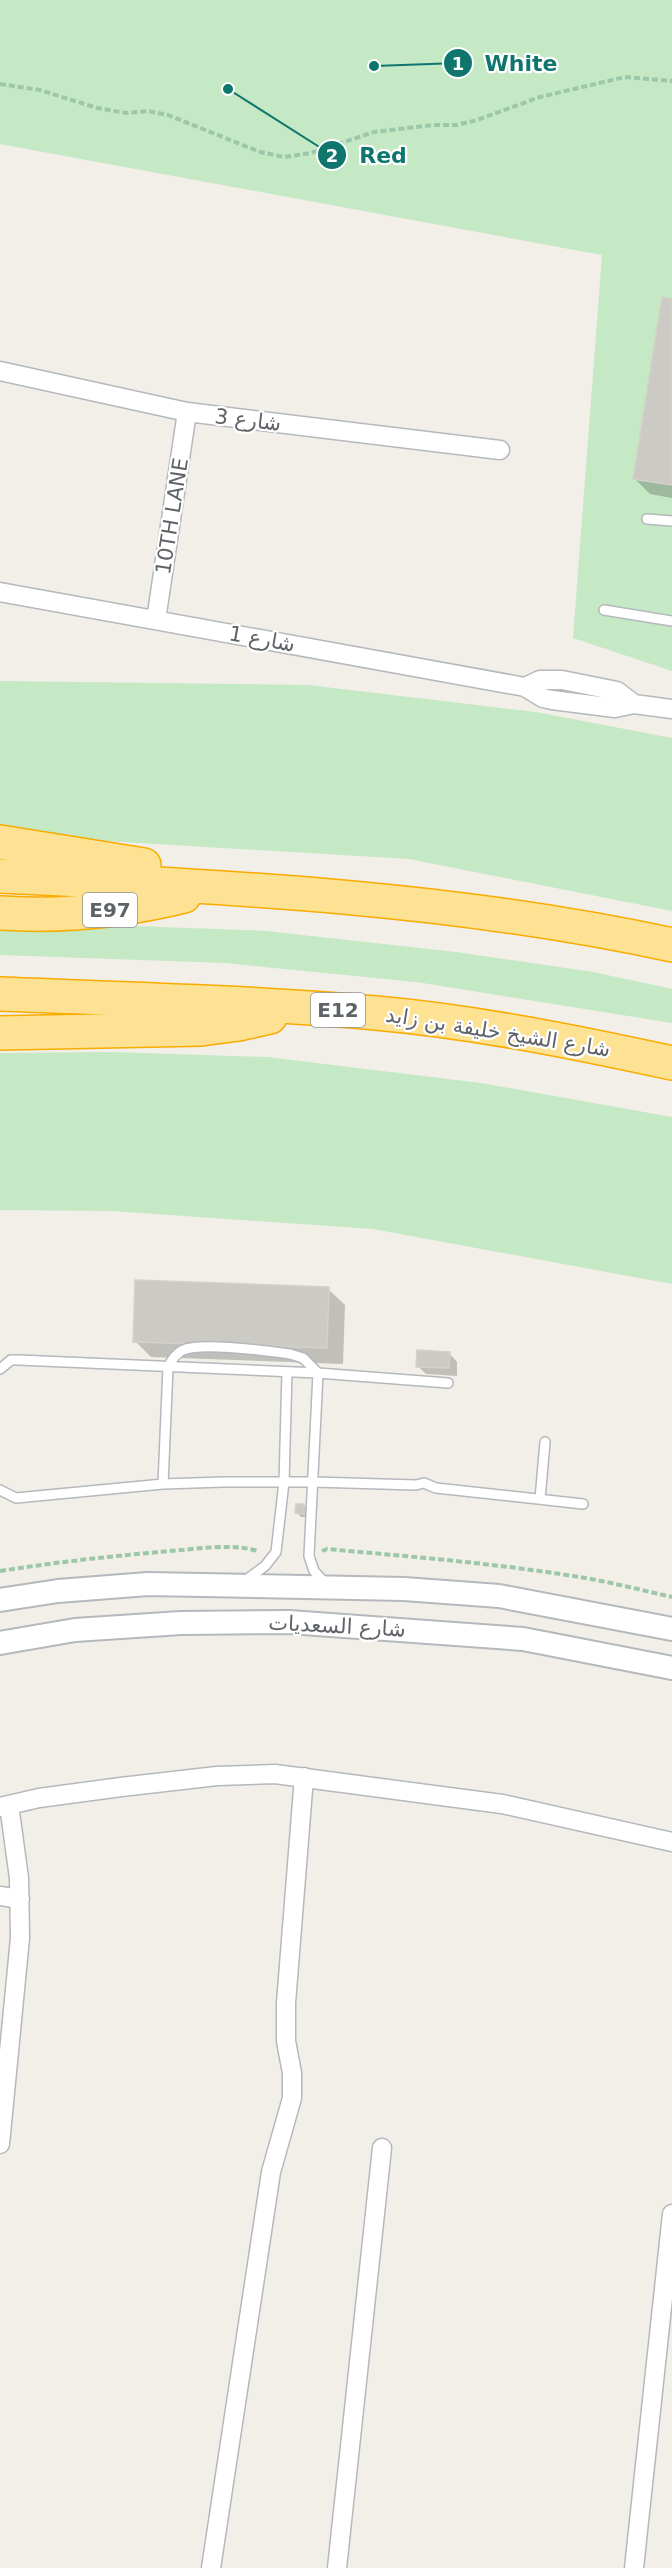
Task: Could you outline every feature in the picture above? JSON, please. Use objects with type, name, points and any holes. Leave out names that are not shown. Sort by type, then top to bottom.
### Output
[{"type":"highway","points":[[0,842],[148,866],[217,886]]},
{"type":"highway","points":[[0,876],[217,886],[337,895],[471,910],[560,923],[672,945]]},
{"type":"highway","name":"E97","points":[[0,913],[55,915],[93,913],[160,902],[217,886]]},
{"type":"highway","name":"شارع الشيخ خليفة بن زايد","points":[[0,994],[300,1007],[378,1013],[552,1039],[672,1063]]},
{"type":"highway","points":[[0,1034],[201,1029],[258,1020],[300,1007]]},
{"type":"street","name":"شارع 3","points":[[0,371],[187,412],[500,450]]},
{"type":"street","name":"10TH LANE","points":[[156,620],[187,412]]},
{"type":"street","name":"شارع 1","points":[[0,592],[525,687],[543,698],[552,700],[615,708],[634,704],[672,709]]},
{"type":"street","name":"شارع السعديات","points":[[0,1600],[58,1591],[148,1584],[404,1589],[499,1596],[672,1629]]},
{"type":"street","name":"شارع السعديات","points":[[0,1643],[75,1630],[181,1623],[289,1622],[523,1639],[672,1668]]},
{"type":"street","points":[[0,2144],[18,1968],[20,1899],[15,1841],[4,1806],[84,1791],[187,1779],[246,1774],[304,1777],[502,1804],[672,1842]]},
{"type":"street","points":[[211,2568],[271,2172],[292,2098],[292,2073],[286,2041],[286,2003],[304,1777]]},
{"type":"street","points":[[0,1896],[20,1899]]},
{"type":"street","points":[[337,2568],[382,2148]]},
{"type":"street","points":[[634,2568],[672,2214]]},
{"type":"lane","points":[[647,519],[672,521]]},
{"type":"lane","points":[[604,609],[672,621]]},
{"type":"lane","points":[[164,1484],[168,1367],[178,1353],[186,1349],[201,1348],[296,1355],[309,1362],[318,1373],[309,1556],[315,1571],[330,1587]]},
{"type":"lane","points":[[0,1369],[11,1360],[19,1360],[318,1373],[448,1383]]},
{"type":"lane","points":[[236,1586],[265,1566],[276,1552],[284,1482],[287,1372]]},
{"type":"lane","points":[[540,1499],[545,1442]]},
{"type":"lane","points":[[1,1493],[22,1498],[164,1484],[314,1482],[416,1485],[424,1483],[436,1488],[583,1504]]},
{"type":"path","points":[[0,84],[39,90],[98,108],[126,112],[148,111],[168,115],[251,148],[284,157],[311,153],[374,132],[433,125],[457,125],[540,97],[625,77],[672,81]]},
{"type":"path","points":[[0,1571],[78,1560],[185,1550],[246,1548],[258,1551]]},
{"type":"path","points":[[318,1552],[327,1549],[520,1570],[592,1580],[672,1597]]},
{"type":"green space","points":[[0,0],[672,0],[672,671],[573,638],[602,255],[0,144]]},
{"type":"green space","points":[[0,681],[308,685],[536,712],[672,738],[672,911],[409,859],[89,840],[0,830]]},
{"type":"green space","points":[[0,921],[266,931],[456,952],[593,972],[672,989],[672,1023],[416,982],[225,963],[0,955]]},
{"type":"green space","points":[[111,1052],[267,1057],[481,1083],[672,1117],[672,1284],[373,1229],[112,1211],[0,1210],[0,1053]]},
{"type":"building","points":[[662,297],[672,299],[672,485],[633,479]]},
{"type":"building","points":[[135,1280],[329,1287],[327,1348],[133,1342]]},
{"type":"building","points":[[417,1350],[450,1352],[449,1368],[416,1367]]},
{"type":"building","points":[[296,1504],[304,1504],[304,1514],[295,1513]]},
{"type":"place","name":"White","points":[[374,66]]},
{"type":"place","name":"Red","points":[[228,89]]}]
